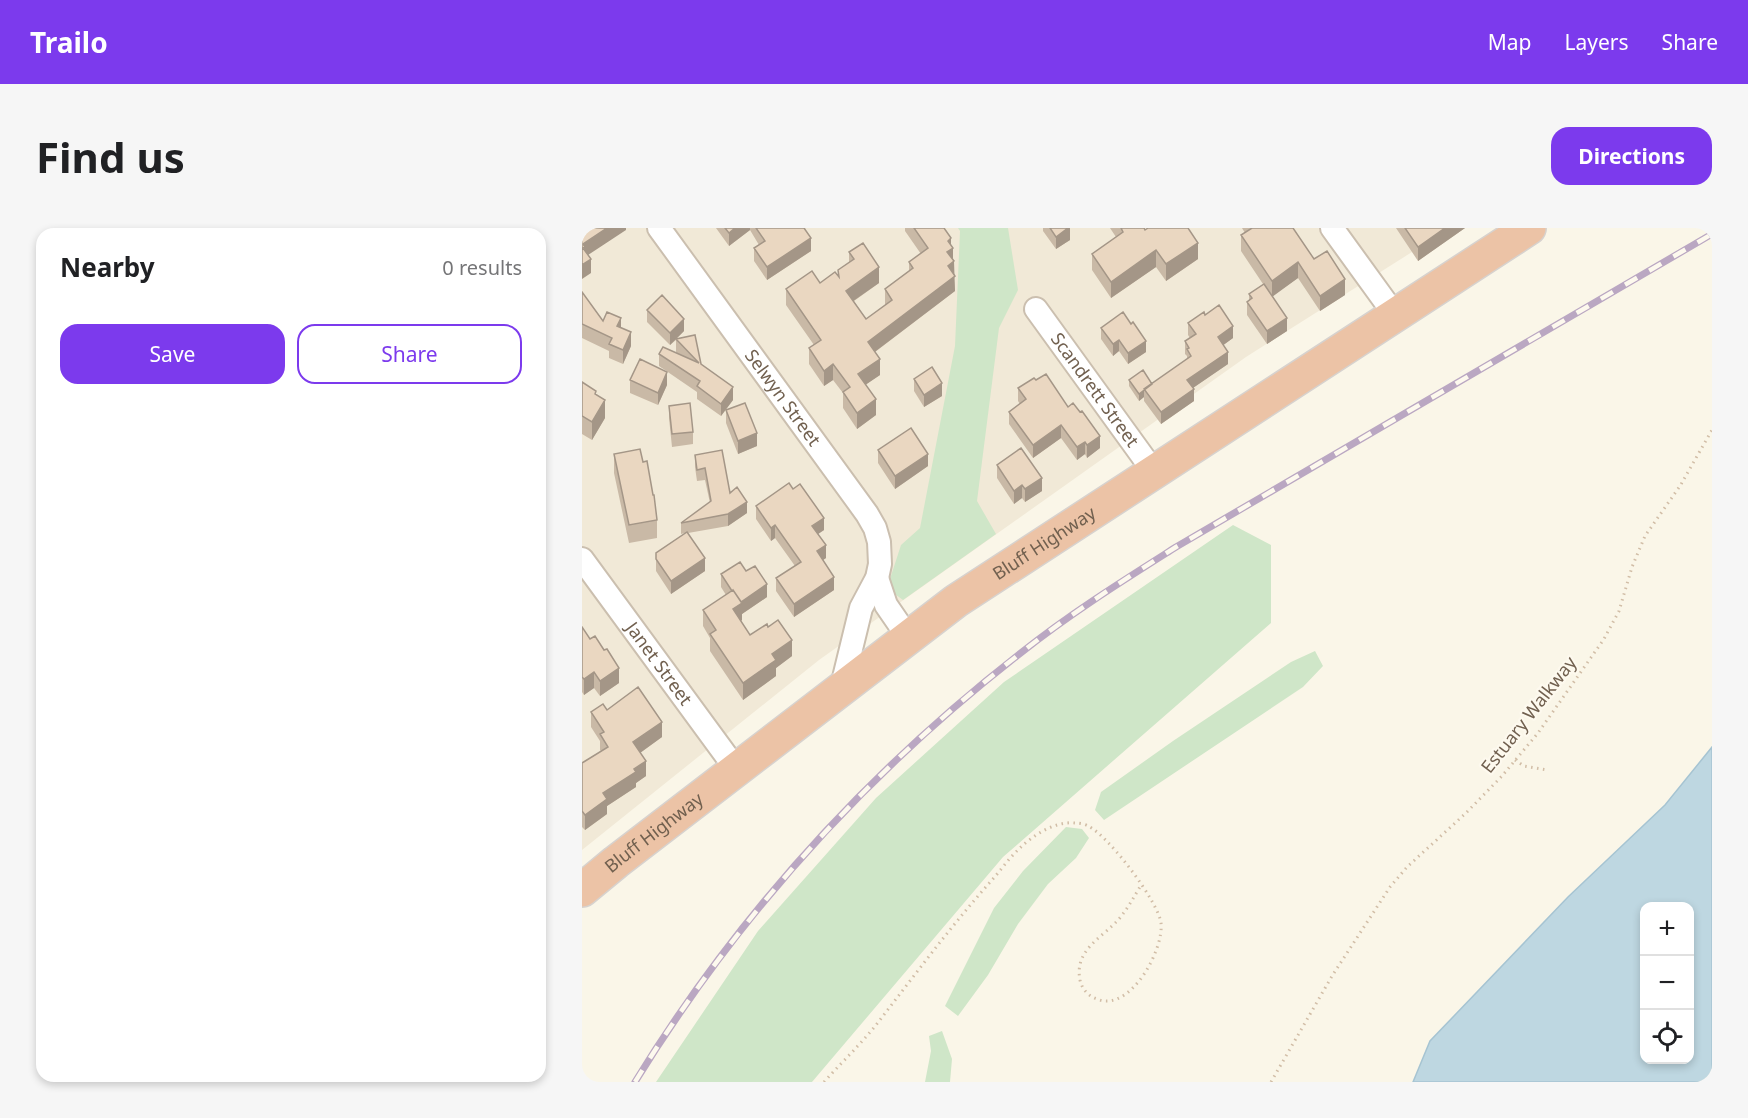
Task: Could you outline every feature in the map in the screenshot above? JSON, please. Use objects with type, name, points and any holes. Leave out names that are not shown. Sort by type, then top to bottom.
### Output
[{"type":"highway","name":"Bluff Highway","points":[[582,890],[625,854],[956,601],[1529,228]]},
{"type":"street","name":"Selwyn Street","points":[[658,228],[875,528],[879,542],[880,564],[877,578],[861,608],[841,690]]},
{"type":"street","points":[[1332,228],[1395,315]]},
{"type":"street","name":"Scandrett Street","points":[[1036,309],[1154,472]]},
{"type":"street","name":"Janet Street","points":[[582,559],[736,769]]},
{"type":"street","name":"Selwyn Street","points":[[877,578],[886,605],[909,638]]},
{"type":"path","name":"Estuary Walkway","points":[[1270,1082],[1332,976],[1390,887],[1407,867],[1466,813],[1502,776],[1538,733],[1604,639],[1619,611],[1632,567],[1645,536],[1680,486],[1712,430]]},
{"type":"path","points":[[1706,439],[1712,439]]},
{"type":"path","points":[[1515,760],[1524,766],[1547,770]]},
{"type":"path","points":[[824,1082],[874,1027],[957,919],[1019,848],[1035,836],[1064,822],[1089,826],[1107,843],[1141,885],[1154,904],[1161,923],[1159,945],[1151,964],[1125,994],[1112,1001],[1099,1001],[1088,995],[1080,984],[1078,971],[1081,958],[1088,947],[1129,907],[1141,885]]},
{"type":"shaded area","points":[[582,228],[1450,228],[1246,357],[819,660],[582,850]]},
{"type":"green space","points":[[958,228],[1008,228],[1018,290],[999,328],[977,501],[996,534],[903,600],[892,592],[889,582],[901,545],[920,528],[955,346],[960,231]]},
{"type":"green space","points":[[1233,525],[1271,545],[1271,623],[1003,857],[812,1082],[656,1082],[758,931],[876,798],[1004,682]]},
{"type":"green space","points":[[1315,651],[1323,666],[1303,687],[1104,820],[1095,810],[1101,792],[1291,662]]},
{"type":"green space","points":[[1066,827],[1082,829],[1089,838],[1076,858],[1048,884],[1018,924],[988,975],[958,1016],[945,1006],[994,908],[1023,871]]},
{"type":"green space","points":[[942,1031],[952,1059],[950,1082],[925,1082],[931,1051],[929,1036]]},
{"type":"water","points":[[1712,747],[1712,1082],[1413,1082],[1430,1041],[1568,897],[1665,805]]},
{"type":"building","points":[[582,228],[607,228],[583,244],[585,247],[583,248],[591,259],[582,265]]},
{"type":"building","points":[[725,228],[735,228],[729,233]]},
{"type":"building","points":[[756,228],[804,228],[811,238],[767,267],[754,248],[765,241]]},
{"type":"building","points":[[914,228],[944,228],[951,238],[948,241],[953,248],[947,252],[954,261],[948,266],[955,276],[868,342],[880,359],[858,374],[876,399],[857,413],[843,392],[850,387],[833,364],[824,371],[809,348],[821,340],[786,289],[812,271],[820,283],[835,272],[839,277],[838,270],[854,259],[849,252],[863,243],[879,267],[846,291],[866,319],[892,300],[885,289],[913,268],[909,262],[928,248]]},
{"type":"building","points":[[1050,228],[1068,228],[1056,237]]},
{"type":"building","points":[[1121,228],[1144,228],[1145,230],[1148,228],[1188,228],[1198,243],[1166,264],[1156,250],[1111,282],[1092,254],[1123,232]]},
{"type":"building","points":[[1252,228],[1293,228],[1314,259],[1327,251],[1345,279],[1320,296],[1298,262],[1272,281],[1241,235]]},
{"type":"building","points":[[1405,228],[1445,228],[1418,247]]},
{"type":"building","points":[[1264,284],[1287,318],[1267,331],[1247,302],[1252,298],[1249,294]]},
{"type":"building","points":[[582,292],[603,321],[607,312],[621,318],[617,326],[631,332],[623,350],[609,344],[612,338],[582,324]]},
{"type":"building","points":[[662,295],[684,319],[670,333],[647,310]]},
{"type":"building","points":[[1219,305],[1233,326],[1218,337],[1228,352],[1187,380],[1194,389],[1161,412],[1144,389],[1191,356],[1185,341],[1196,334],[1188,323]]},
{"type":"building","points":[[1123,312],[1146,341],[1128,353],[1119,340],[1113,344],[1101,328]]},
{"type":"building","points":[[695,335],[701,364],[733,387],[721,404],[697,386],[700,381],[659,354],[663,347],[699,363],[676,339]]},
{"type":"building","points":[[640,359],[667,372],[658,393],[630,380]]},
{"type":"building","points":[[932,367],[942,383],[924,395],[914,379]]},
{"type":"building","points":[[1143,370],[1152,384],[1139,394],[1129,380]]},
{"type":"building","points":[[1046,374],[1068,407],[1073,403],[1080,412],[1082,411],[1100,436],[1087,445],[1085,442],[1077,447],[1061,425],[1033,445],[1009,412],[1026,399],[1018,388]]},
{"type":"building","points":[[582,382],[605,400],[592,422],[582,416]]},
{"type":"building","points":[[690,403],[693,432],[672,434],[669,406]]},
{"type":"building","points":[[745,403],[757,433],[738,441],[726,410]]},
{"type":"building","points":[[911,428],[928,454],[895,476],[878,450]]},
{"type":"building","points":[[1021,448],[1042,478],[1025,489],[1022,485],[1014,491],[997,465]]},
{"type":"building","points":[[640,449],[643,462],[647,461],[657,520],[629,525],[614,454]]},
{"type":"building","points":[[722,450],[730,493],[737,487],[747,502],[728,514],[681,523],[711,501],[705,468],[697,470],[695,455]]},
{"type":"building","points":[[789,483],[793,489],[800,484],[824,518],[812,526],[826,545],[817,551],[834,577],[794,604],[776,578],[801,562],[775,525],[771,528],[756,506]]},
{"type":"building","points":[[687,532],[705,558],[671,581],[656,559],[656,553]]},
{"type":"building","points":[[740,562],[746,571],[755,566],[767,584],[741,602],[721,574]]},
{"type":"building","points":[[733,590],[742,603],[733,609],[750,635],[778,620],[792,640],[772,654],[776,660],[743,683],[710,634],[716,630],[703,610]]},
{"type":"building","points":[[582,627],[590,639],[595,636],[604,650],[607,649],[619,668],[600,681],[594,672],[584,679],[582,677]]},
{"type":"building","points":[[638,687],[662,722],[633,742],[646,761],[634,769],[636,772],[603,793],[607,799],[585,815],[582,811],[582,763],[608,747],[600,734],[604,732],[591,712],[603,704],[607,710]]},
{"type":"railway","points":[[635,1082],[717,962],[809,849],[911,746],[1022,652],[1117,584],[1176,547],[1712,234]]}]
